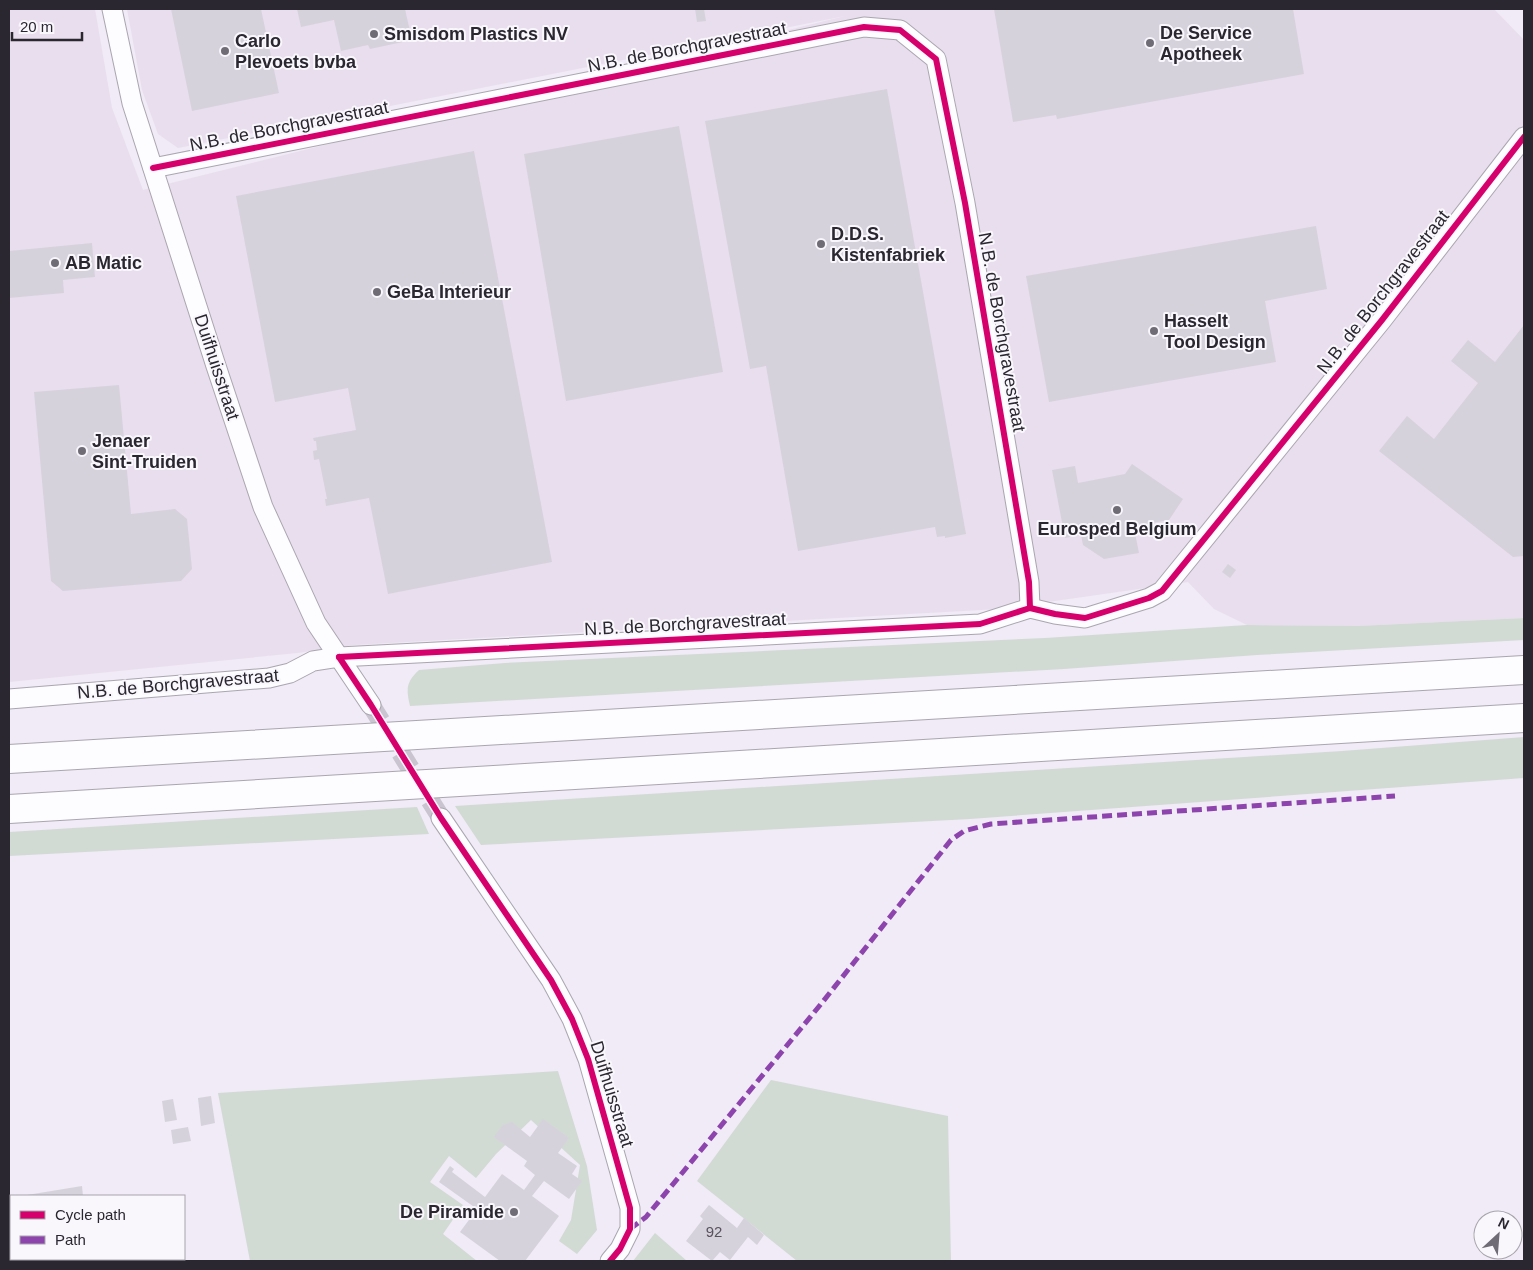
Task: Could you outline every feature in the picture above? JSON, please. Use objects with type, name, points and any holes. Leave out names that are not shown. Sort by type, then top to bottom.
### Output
[{"type":"highway","points":[[9,759],[1524,670]]},
{"type":"highway","points":[[9,809],[1524,718]]},
{"type":"street","name":"Duifhuisstraat","points":[[112,9],[132,103],[263,507],[316,623],[371,705]]},
{"type":"street","name":"N.B. de Borchgravestraat","points":[[153,168],[864,28],[900,30],[936,59],[965,203],[1029,582],[1030,608]]},
{"type":"street","name":"N.B. de Borchgravestraat","points":[[9,699],[269,678],[290,673],[314,660],[339,657],[980,624],[1030,608],[1085,618],[1149,598],[1162,591],[1382,320],[1524,137]]},
{"type":"street","name":"Duifhuisstraat","points":[[441,818],[551,980],[572,1019],[588,1059],[630,1208],[630,1229],[620,1249],[610,1261]]},
{"type":"shaded area","points":[[9,9],[95,9],[112,108],[143,190],[845,16],[178,148],[158,134],[142,90],[127,9],[1494,9],[1524,40],[1524,618],[1358,626],[1247,625],[1214,609],[1188,582],[999,609],[354,645],[297,653],[9,682]]},
{"type":"shaded area","points":[[1524,618],[1524,640],[1257,655],[1064,669],[410,706],[408,695],[409,682],[419,670],[505,663],[1045,638],[1247,625],[1358,626]]},
{"type":"shaded area","points":[[1524,737],[1524,778],[970,819],[481,845],[455,806],[1342,751]]},
{"type":"shaded area","points":[[417,807],[429,834],[9,856],[9,832]]},
{"type":"shaded area","points":[[558,1071],[587,1166],[597,1230],[577,1254],[559,1241],[571,1220],[580,1165],[531,1120],[496,1154],[476,1178],[449,1156],[430,1182],[463,1205],[443,1234],[477,1261],[250,1261],[218,1093]]},
{"type":"shaded area","points":[[771,1080],[948,1116],[951,1261],[797,1261],[697,1181]]},
{"type":"shaded area","points":[[655,1233],[687,1261],[633,1261]]},
{"type":"building","name":"Carlo Plevoets bvba","points":[[171,9],[261,9],[279,93],[192,111]]},
{"type":"building","name":"Smisdom Plastics NV","points":[[297,9],[405,9],[412,40],[370,49],[368,45],[341,51],[334,20],[301,27]]},
{"type":"building","points":[[695,9],[704,9],[706,21],[697,22]]},
{"type":"building","name":"De Service Apotheek","points":[[994,9],[1293,9],[1304,74],[1057,119],[1056,115],[1013,122]]},
{"type":"building","name":"D.D.S. Kistenfabriek","points":[[887,89],[966,534],[945,538],[945,536],[937,537],[935,527],[798,551],[766,366],[750,369],[705,121]]},
{"type":"building","points":[[679,126],[723,372],[566,401],[524,154]]},
{"type":"building","name":"GeBa Interieur","points":[[474,151],[552,562],[388,594],[369,498],[326,506],[325,499],[327,499],[319,459],[314,460],[313,451],[317,450],[316,441],[313,438],[356,430],[348,388],[275,402],[236,196]]},
{"type":"building","name":"Hasselt Tool Design","points":[[1316,226],[1327,289],[1265,301],[1276,362],[1049,402],[1026,276]]},
{"type":"building","name":"AB Matic","points":[[92,243],[95,277],[63,280],[64,293],[9,298],[9,251]]},
{"type":"building","points":[[1524,325],[1524,556],[1513,557],[1379,451],[1407,416],[1434,439],[1478,383],[1451,361],[1468,340],[1495,362]]},
{"type":"building","name":"Jenaer Sint-Truiden","points":[[119,385],[131,514],[175,509],[187,519],[192,569],[181,581],[63,591],[51,581],[34,392]]},
{"type":"building","name":"Eurosped Belgium","points":[[1132,464],[1183,499],[1169,520],[1141,525],[1135,533],[1139,553],[1104,559],[1083,545],[1081,535],[1065,538],[1052,470],[1075,466],[1078,483],[1125,474]]},
{"type":"building","points":[[1228,564],[1236,570],[1230,578],[1222,572]]},
{"type":"building","points":[[211,1096],[215,1123],[201,1126],[198,1098]]},
{"type":"building","points":[[173,1099],[177,1120],[165,1122],[162,1101]]},
{"type":"building","name":"De Piramide","points":[[543,1119],[569,1138],[558,1153],[577,1166],[572,1174],[582,1181],[569,1199],[544,1181],[532,1196],[559,1216],[525,1261],[500,1261],[460,1232],[477,1209],[439,1182],[450,1166],[454,1169],[452,1172],[485,1197],[502,1174],[524,1190],[535,1175],[524,1166],[527,1161],[494,1137],[503,1125],[512,1122],[530,1137]]},
{"type":"building","points":[[188,1127],[191,1141],[173,1144],[171,1130]]},
{"type":"building","points":[[82,1186],[83,1195],[27,1195]]},
{"type":"building","points":[[709,1205],[737,1228],[744,1218],[764,1235],[757,1245],[748,1237],[730,1260],[720,1252],[712,1261],[686,1241],[703,1219],[700,1216]]},
{"type":"building","points":[[9,1230],[10,1260],[9,1260]]},
{"type":"building","points":[[66,1260],[112,1260],[111,1261]]},
{"type":"tunnel","points":[[371,705],[441,818]]},
{"type":"marked path","points":[[630,1229],[646,1217],[821,1004],[951,840],[964,831],[991,824],[1395,796]]},
{"type":"cycle path","points":[[153,168],[864,27],[900,30],[936,59],[965,203],[1029,582],[1030,608]]},
{"type":"cycle path","points":[[339,657],[980,624],[1030,608],[1085,618],[1149,598],[1162,591],[1382,320],[1524,137]]},
{"type":"cycle path","points":[[339,657],[441,818],[551,980],[572,1019],[588,1059],[630,1208],[630,1229],[620,1249],[610,1261]]},
{"type":"place","name":"Smisdom Plastics NV","points":[[374,34]]},
{"type":"place","name":"De Service Apotheek","points":[[1150,43]]},
{"type":"place","name":"Carlo Plevoets bvba","points":[[225,51]]},
{"type":"place","name":"D.D.S. Kistenfabriek","points":[[821,244]]},
{"type":"place","name":"AB Matic","points":[[55,263]]},
{"type":"place","name":"GeBa Interieur","points":[[377,292]]},
{"type":"place","name":"Hasselt Tool Design","points":[[1154,331]]},
{"type":"place","name":"Jenaer Sint-Truiden","points":[[82,451]]},
{"type":"place","name":"Eurosped Belgium","points":[[1117,510]]},
{"type":"place","name":"De Piramide","points":[[514,1212]]}]
